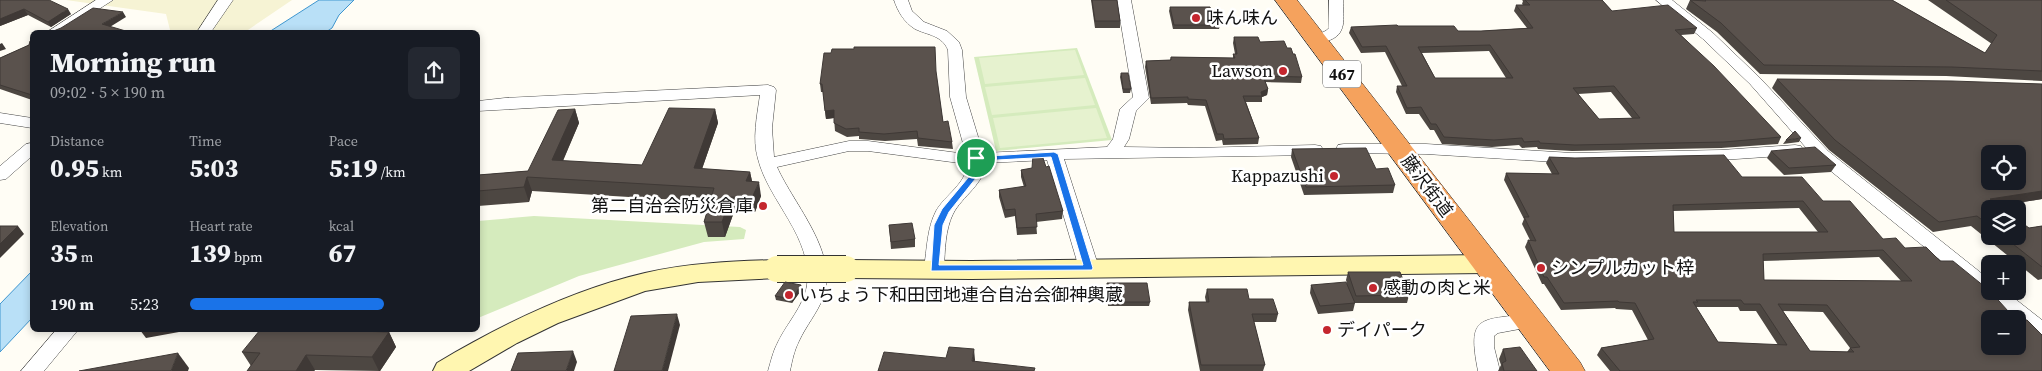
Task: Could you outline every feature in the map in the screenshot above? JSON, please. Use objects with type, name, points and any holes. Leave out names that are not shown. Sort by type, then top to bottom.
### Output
[{"type":"highway","name":"藤沢街道","points":[[1286,0],[1568,371]]},
{"type":"street","points":[[57,30],[106,0]]},
{"type":"street","points":[[206,30],[209,28],[212,16],[226,0]]},
{"type":"street","points":[[901,0],[906,13],[919,25],[942,34],[952,42],[955,50],[958,97],[976,158],[976,173],[945,211],[939,225],[934,268]]},
{"type":"street","points":[[1112,152],[1121,139],[1128,109],[1141,98],[1124,0]]},
{"type":"street","points":[[1316,40],[1330,36],[1336,29],[1336,0]]},
{"type":"street","points":[[1663,0],[1708,36],[1755,81],[1815,148],[1981,282]]},
{"type":"street","points":[[1755,81],[1774,81]]},
{"type":"street","points":[[480,106],[768,90],[763,134],[767,164],[812,249],[816,265],[817,285],[810,304],[788,342],[779,371]]},
{"type":"street","points":[[0,118],[30,123]]},
{"type":"street","points":[[767,164],[849,146],[868,146],[932,157],[960,159],[1112,152],[1264,152],[1398,148],[1572,158],[1721,155],[1815,148]]},
{"type":"street","points":[[0,175],[30,150]]},
{"type":"street","points":[[1054,154],[1089,268]]},
{"type":"street","points":[[447,371],[491,343],[544,316],[651,281],[724,271],[777,269],[1486,264]]},
{"type":"street","points":[[2003,300],[2042,331]]},
{"type":"street","points":[[1489,371],[1484,347],[1484,333],[1492,326],[1529,321]]},
{"type":"street","points":[[32,371],[66,332]]},
{"type":"shaded area","points":[[66,0],[292,0],[248,30],[170,30],[166,14]]},
{"type":"green space","points":[[1077,48],[1112,140],[996,151],[974,57]]},
{"type":"green space","points":[[1075,50],[1084,75],[985,84],[979,58]]},
{"type":"green space","points":[[1085,78],[1095,105],[992,115],[985,87]]},
{"type":"green space","points":[[1096,108],[1107,138],[1000,148],[993,118]]},
{"type":"green space","points":[[534,216],[740,227],[746,230],[744,239],[704,242],[579,276],[480,317],[480,221]]},
{"type":"water","points":[[319,0],[354,0],[339,15],[329,30],[272,30]]},
{"type":"water","points":[[30,273],[30,320],[0,352],[0,304]]},
{"type":"building","points":[[0,0],[49,0],[68,9],[48,22],[24,9],[0,19]]},
{"type":"building","points":[[1092,0],[1117,0],[1120,21],[1095,21]]},
{"type":"building","points":[[1525,0],[1602,0],[1612,11],[1668,5],[1697,28],[1675,30],[1714,66],[1781,137],[1724,142],[1575,145],[1540,143],[1539,141],[1524,142],[1522,138],[1494,140],[1444,137],[1436,124],[1431,124],[1421,107],[1407,108],[1397,86],[1407,86],[1386,46],[1362,47],[1351,27],[1397,25],[1454,26],[1458,31],[1533,28],[1516,5],[1530,5]],"holes":[[[1490,45],[1513,78],[1435,78],[1418,47]],[[1614,86],[1640,118],[1599,119],[1573,88]]]},
{"type":"building","points":[[1690,0],[1892,0],[1985,53],[1997,35],[1946,0],[2042,0],[2042,71],[1952,67],[1764,65],[1721,23]]},
{"type":"building","points":[[1170,7],[1210,7],[1211,10],[1216,10],[1220,25],[1174,25]]},
{"type":"building","points":[[93,8],[123,12],[102,24],[122,30],[56,30]]},
{"type":"building","points":[[1234,37],[1258,37],[1260,42],[1284,41],[1287,48],[1291,48],[1293,54],[1295,54],[1302,77],[1263,76],[1268,89],[1261,92],[1262,96],[1243,96],[1259,138],[1224,139],[1223,134],[1217,134],[1206,100],[1188,99],[1188,97],[1151,98],[1146,61],[1171,60],[1171,57],[1235,58],[1233,54],[1237,54]]},
{"type":"building","points":[[30,41],[30,94],[0,85],[0,58],[29,45]]},
{"type":"building","points":[[854,47],[935,47],[936,71],[943,122],[948,121],[952,142],[918,138],[917,131],[884,134],[859,132],[859,128],[846,129],[834,123],[834,110],[825,111],[822,84],[820,84],[824,53],[831,53],[832,49],[854,49]]},
{"type":"building","points":[[1121,73],[1128,73],[1131,89],[1123,89]]},
{"type":"building","points":[[1777,79],[2042,84],[2042,191],[1990,199],[1991,200],[1981,200],[1981,219],[1977,216],[1939,222],[1835,140]]},
{"type":"building","points":[[669,108],[715,109],[694,168],[750,172],[746,181],[759,182],[752,198],[731,197],[722,222],[704,222],[714,188],[527,177],[524,187],[480,191],[480,175],[528,171],[558,110],[575,109],[552,160],[642,165]]},
{"type":"building","points":[[1795,131],[1801,138],[1786,140]]},
{"type":"building","points":[[1815,147],[1836,165],[1789,168],[1771,151]]},
{"type":"building","points":[[1366,148],[1376,169],[1388,168],[1395,185],[1306,187],[1292,149]]},
{"type":"building","points":[[1033,155],[1042,155],[1046,167],[1049,166],[1063,211],[1036,214],[1037,227],[1017,228],[1015,209],[1005,210],[999,190],[1026,186],[1021,170],[1032,168]]},
{"type":"building","points":[[1724,155],[1742,177],[1802,177],[1823,201],[1850,201],[1883,239],[1896,238],[1905,248],[1926,247],[1940,261],[1953,261],[1981,284],[1981,300],[1998,300],[2007,310],[1981,310],[1981,355],[2026,355],[2027,320],[2042,335],[2042,371],[1620,371],[1601,348],[1654,339],[1635,303],[1618,301],[1564,303],[1547,277],[1544,277],[1528,240],[1536,241],[1524,217],[1529,217],[1506,173],[1559,174],[1549,157]],"holes":[[[1803,201],[1828,232],[1674,232],[1673,205]],[[1883,250],[1912,281],[1764,280],[1763,254]],[[1696,300],[1741,300],[1744,304],[1760,304],[1787,345],[1718,342],[1693,302],[1698,302]],[[1778,304],[1827,305],[1860,347],[1850,348],[1854,352],[1810,351]]]},
{"type":"building","points":[[912,223],[915,239],[891,242],[889,225]]},
{"type":"building","points":[[0,226],[18,226],[0,244]]},
{"type":"building","points":[[2026,226],[2029,228],[2042,226],[2042,267],[2014,245],[2026,245]]},
{"type":"building","points":[[1348,272],[1400,272],[1409,295],[1356,296]]},
{"type":"building","name":"いちょう下和田団地連合自治会御神輿蔵","points":[[785,282],[801,285],[792,299],[775,296]]},
{"type":"building","points":[[1346,282],[1355,303],[1320,306],[1311,285]]},
{"type":"building","points":[[1107,283],[1147,283],[1150,302],[1108,302]]},
{"type":"building","points":[[1207,289],[1247,289],[1249,299],[1273,299],[1278,314],[1252,314],[1265,365],[1201,365],[1189,302],[1209,302]]},
{"type":"building","points":[[677,314],[662,371],[614,371],[631,316]]},
{"type":"building","points":[[258,332],[389,332],[372,357],[306,355],[296,371],[247,371],[260,353],[242,352]]},
{"type":"building","points":[[949,347],[974,349],[972,361],[1035,368],[1034,371],[878,371],[884,352],[946,358]]},
{"type":"building","points":[[1520,347],[1537,371],[1504,371],[1502,363],[1506,361],[1503,349]]},
{"type":"building","points":[[573,351],[566,371],[511,371],[518,353]]},
{"type":"building","points":[[178,353],[171,371],[79,371]]},
{"type":"place","name":"味ん味ん","points":[[1196,18]]},
{"type":"place","name":"Lawson","points":[[1283,71]]},
{"type":"place","name":"Kappazushi","points":[[1334,176]]},
{"type":"place","name":"第二自治会防災倉庫","points":[[763,206]]},
{"type":"place","name":"シンプルカット梓","points":[[1541,268]]},
{"type":"place","name":"感動の肉と米","points":[[1373,288]]},
{"type":"place","name":"いちょう下和田団地連合自治会御神輿蔵","points":[[789,295]]},
{"type":"place","name":"デイパーク","points":[[1327,330]]},
{"type":"route","points":[[1054,154],[1089,268],[971,270],[934,268],[939,225],[945,211],[976,173],[976,158],[1054,154]]}]
